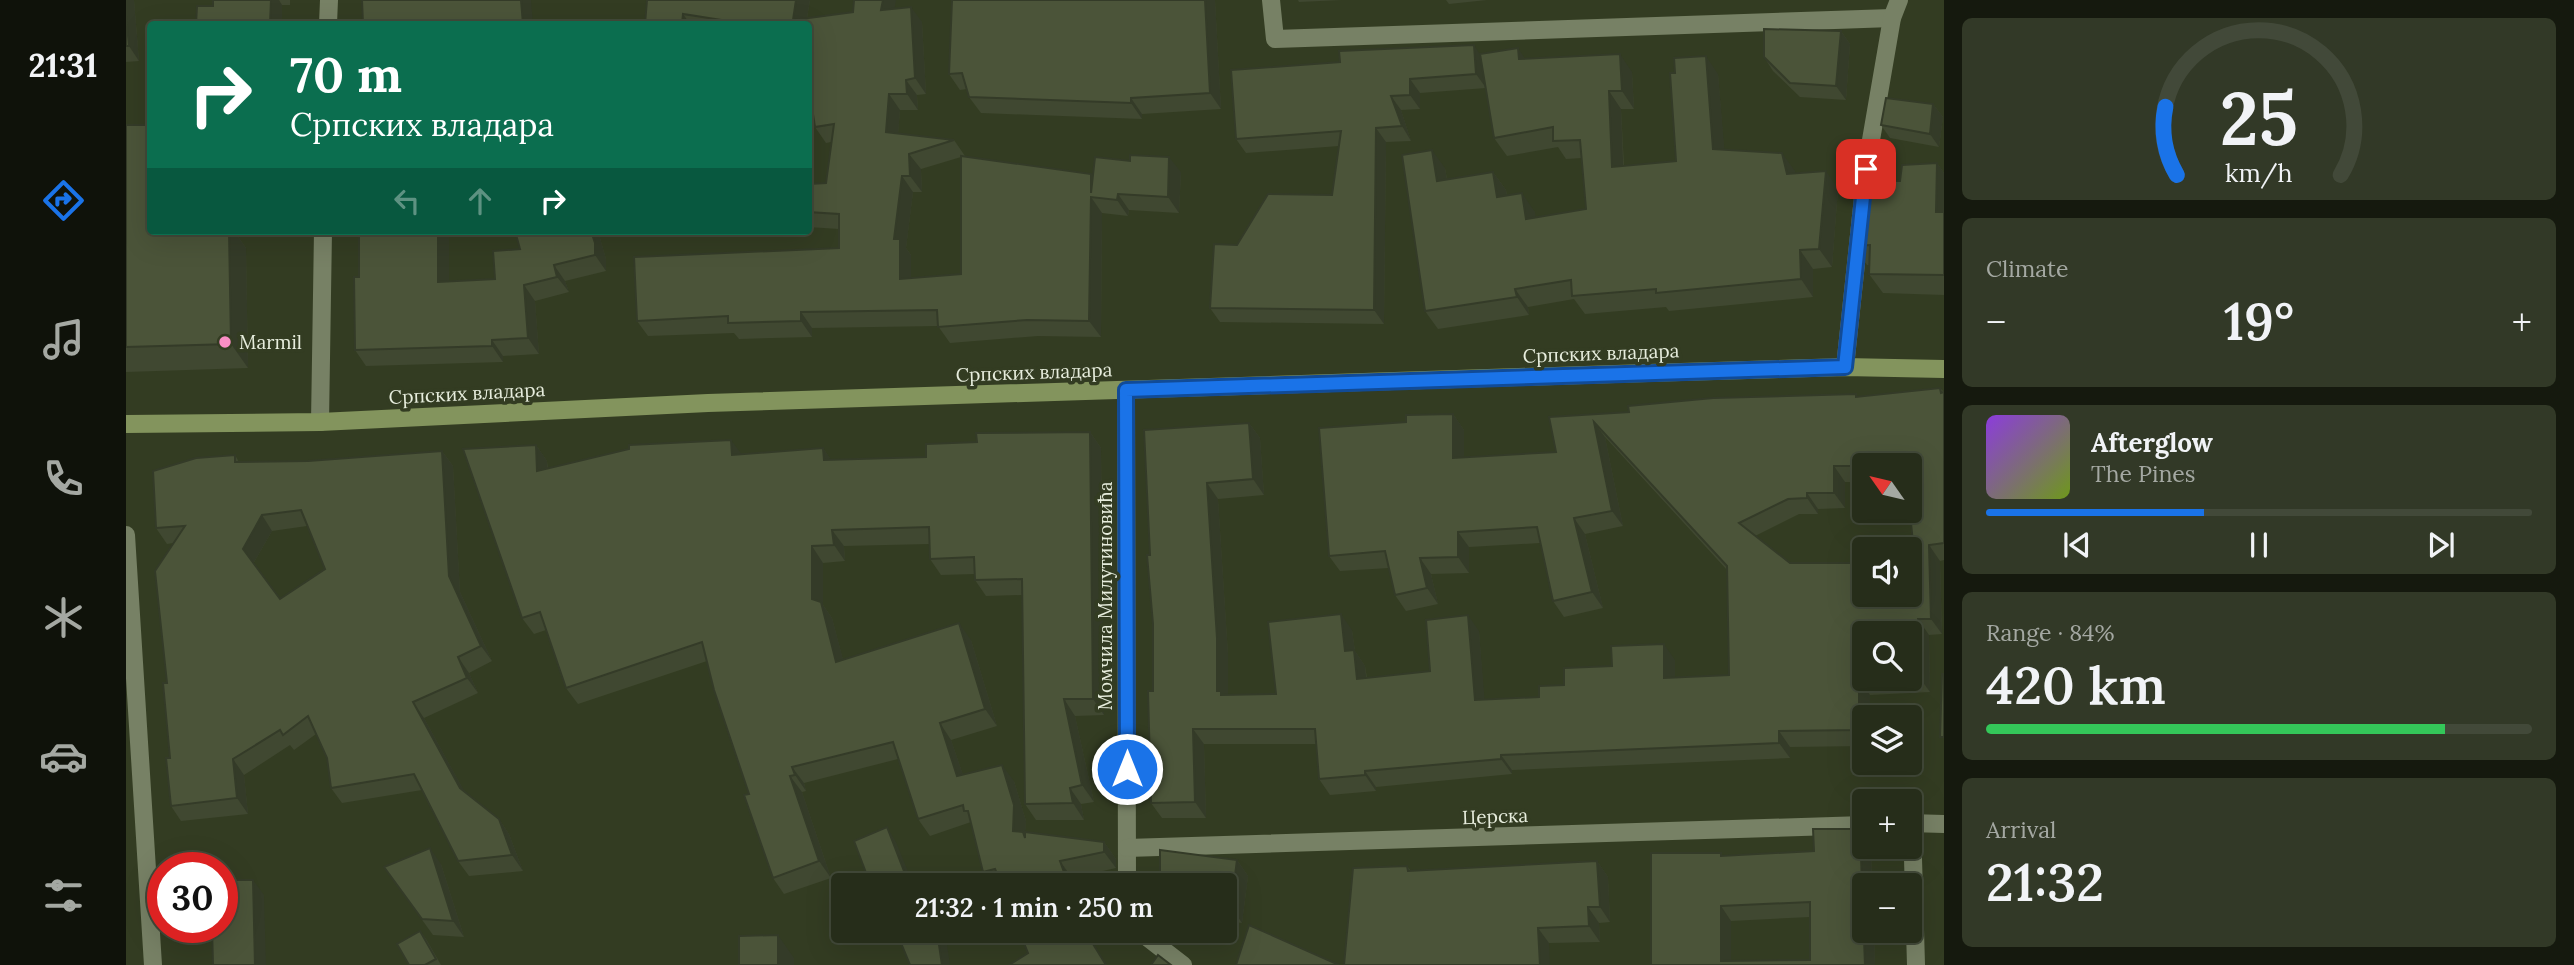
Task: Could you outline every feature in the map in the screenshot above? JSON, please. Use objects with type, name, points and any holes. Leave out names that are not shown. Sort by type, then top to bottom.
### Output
[{"type":"main road","name":"Српских владара","points":[[126,424],[320,422],[708,403],[1845,367],[1944,369]]},
{"type":"street","points":[[328,21],[329,0]]},
{"type":"street","points":[[1271,0],[1275,39],[1892,18]]},
{"type":"street","points":[[1845,367],[1866,169],[1892,18],[1899,0]]},
{"type":"street","points":[[320,422],[323,235]]},
{"type":"street","name":"Момчила Милутиновића","points":[[1126,390],[1127,873]]},
{"type":"street","points":[[126,535],[153,965]]},
{"type":"street","points":[[1922,823],[1944,824]]},
{"type":"street","name":"Церска","points":[[1127,848],[1852,825]]},
{"type":"street","points":[[1912,859],[1916,965]]},
{"type":"street","points":[[1155,943],[1183,965]]},
{"type":"building","points":[[213,0],[271,0],[270,21],[196,21],[197,6],[213,6]]},
{"type":"building","points":[[362,0],[521,0],[523,21],[363,21]]},
{"type":"building","points":[[647,0],[796,0],[793,20],[853,12],[854,0],[883,0],[881,10],[911,7],[915,78],[906,80],[907,94],[889,94],[886,132],[954,140],[909,154],[910,176],[902,176],[894,239],[900,239],[900,279],[961,274],[961,156],[1091,174],[1091,193],[1095,157],[1130,161],[1130,155],[1169,157],[1168,197],[1118,194],[1117,200],[1091,197],[1089,321],[1027,320],[938,327],[937,310],[801,312],[801,321],[728,323],[728,316],[637,321],[634,257],[839,248],[839,214],[812,212],[812,184],[826,183],[834,124],[815,127],[812,108],[812,21],[728,21],[683,14],[682,21],[645,21]]},
{"type":"building","points":[[952,0],[1205,0],[1210,93],[1131,98],[1131,103],[969,97],[962,73],[949,74]]},
{"type":"building","points":[[126,15],[129,46],[126,46]]},
{"type":"building","points":[[1764,29],[1841,31],[1836,86],[1790,83],[1764,57]]},
{"type":"building","points":[[1474,45],[1476,74],[1410,79],[1410,95],[1391,96],[1402,126],[1376,128],[1374,310],[1210,308],[1214,244],[1237,245],[1268,194],[1332,195],[1341,131],[1236,139],[1231,70],[1340,62],[1339,51]]},
{"type":"building","points":[[1518,48],[1519,59],[1620,54],[1622,91],[1609,91],[1612,167],[1676,161],[1670,73],[1675,73],[1674,58],[1706,56],[1713,149],[1782,153],[1787,174],[1826,171],[1819,249],[1800,250],[1801,279],[1656,293],[1656,289],[1572,296],[1571,280],[1515,289],[1517,297],[1425,311],[1402,155],[1432,150],[1437,181],[1493,172],[1497,197],[1522,193],[1526,219],[1586,209],[1580,140],[1553,141],[1553,127],[1494,138],[1480,54]]},
{"type":"building","points":[[1886,98],[1933,104],[1930,134],[1881,125]]},
{"type":"building","points":[[126,125],[147,125],[147,235],[229,235],[231,344],[126,347]]},
{"type":"building","points":[[1937,163],[1936,212],[1944,212],[1944,275],[1869,274],[1870,245],[1854,246],[1865,180],[1900,181],[1902,165]]},
{"type":"building","points":[[359,235],[438,235],[438,282],[495,279],[493,251],[520,249],[516,235],[592,235],[595,243],[595,255],[554,265],[557,277],[524,285],[528,338],[492,340],[492,346],[355,350],[354,277],[359,277]]},
{"type":"building","points":[[1940,388],[1941,393],[1944,392],[1944,543],[1929,545],[1931,619],[1852,621],[1852,691],[1859,691],[1859,705],[1852,705],[1852,730],[1779,731],[1779,743],[1501,755],[1501,759],[1365,771],[1365,775],[1319,779],[1315,729],[1193,729],[1195,802],[1151,803],[1148,691],[1153,691],[1153,624],[1147,555],[1150,555],[1144,430],[1249,423],[1253,479],[1207,483],[1217,638],[1217,691],[1221,691],[1221,695],[1276,694],[1268,622],[1341,614],[1345,651],[1354,650],[1357,679],[1430,671],[1426,620],[1468,615],[1475,700],[1539,697],[1539,686],[1564,685],[1564,668],[1612,666],[1611,646],[1664,644],[1664,678],[1729,675],[1727,566],[1594,422],[1612,511],[1574,518],[1592,592],[1553,601],[1537,527],[1458,532],[1458,557],[1420,558],[1427,588],[1395,595],[1385,551],[1329,556],[1319,428],[1406,422],[1406,415],[1453,414],[1453,458],[1556,452],[1549,417],[1629,412],[1628,406],[1713,398],[1856,394],[1856,397]],"holes":[[[1852,453],[1922,453],[1922,523],[1911,523],[1912,537],[1922,537],[1922,607],[1852,607],[1852,563],[1790,563],[1739,523],[1788,499],[1807,498],[1807,493],[1834,493],[1834,466],[1852,466]]]},
{"type":"building","points":[[1090,432],[1093,699],[1064,699],[1082,785],[1070,788],[1073,803],[1025,804],[1022,579],[975,580],[974,557],[930,559],[929,527],[832,530],[834,545],[812,546],[812,599],[821,602],[836,662],[959,623],[985,709],[940,723],[957,776],[1002,765],[1014,805],[1013,831],[1023,832],[1025,838],[1025,832],[1104,842],[1104,852],[1060,861],[1064,873],[997,873],[995,869],[983,872],[968,811],[964,811],[963,805],[918,819],[893,742],[792,767],[795,775],[790,776],[819,861],[773,878],[744,795],[749,794],[714,690],[702,642],[566,688],[540,612],[522,618],[463,449],[536,445],[537,471],[629,449],[629,445],[731,440],[732,455],[823,448],[824,460],[926,457],[926,444],[977,442],[976,433]]},
{"type":"building","points":[[442,451],[449,576],[481,646],[458,657],[467,678],[413,702],[460,788],[499,819],[512,855],[458,861],[414,774],[331,788],[327,758],[308,716],[283,735],[280,730],[233,759],[237,798],[171,806],[166,758],[170,758],[163,683],[167,683],[155,571],[185,526],[156,528],[153,471],[196,458],[235,455],[235,462],[308,461]],"holes":[[[301,510],[325,569],[280,599],[243,549],[262,515]]]},
{"type":"building","points":[[1942,674],[1944,737],[1940,737]]},
{"type":"building","points":[[887,827],[905,873],[866,873],[854,841]]},
{"type":"building","points":[[1813,829],[1852,829],[1852,859],[1861,859],[1862,873],[1852,873],[1852,943],[1864,943],[1865,965],[1651,965],[1651,853],[1721,853],[1721,856],[1814,851]],"holes":[[[1810,902],[1810,960],[1721,961],[1721,906]]]},
{"type":"building","points":[[430,848],[453,921],[422,919],[384,867]]},
{"type":"building","points":[[1160,850],[1237,860],[1235,873],[1160,873]]},
{"type":"building","points":[[1597,861],[1600,907],[1588,907],[1589,926],[1538,928],[1540,965],[1344,965],[1353,868],[1407,866],[1408,871]]},
{"type":"building","points":[[238,880],[253,880],[255,965],[213,965],[212,943],[238,943]]},
{"type":"building","points":[[1249,925],[1339,965],[1236,965]]},
{"type":"building","points":[[420,931],[436,959],[425,965],[409,965],[397,944]]},
{"type":"building","points":[[778,935],[778,965],[739,965],[739,936]]},
{"type":"building","points":[[901,943],[939,943],[942,965],[910,965]]},
{"type":"building","points":[[1024,943],[1092,943],[1106,965],[1009,965],[1028,953]]},
{"type":"building","points":[[1158,955],[1171,965],[1151,965]]},
{"type":"place","name":"Marmil","points":[[225,342]]},
{"type":"route","points":[[1127,769],[1126,390],[1845,367],[1866,169]]}]
